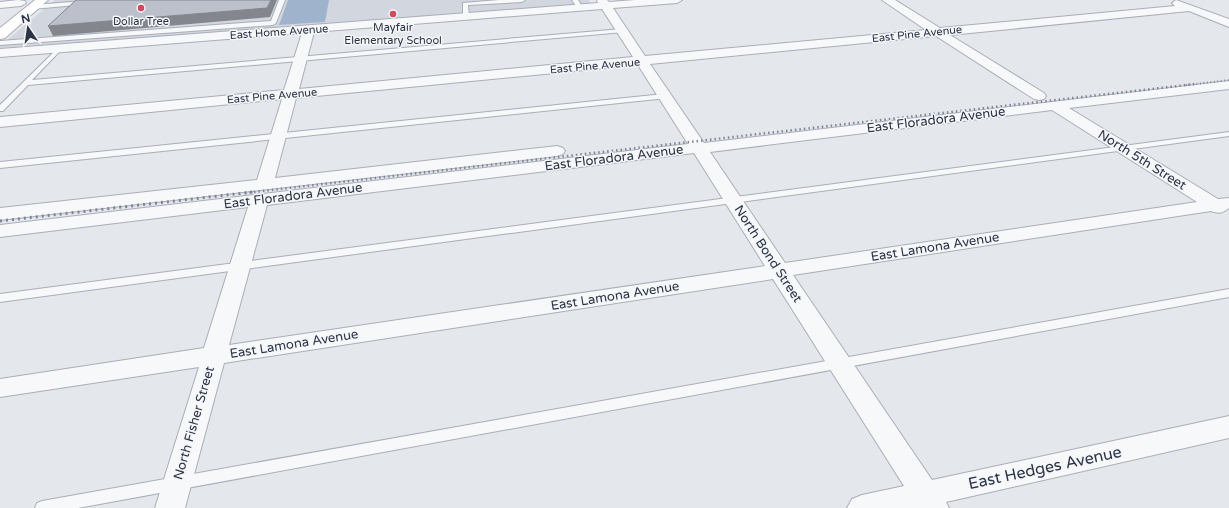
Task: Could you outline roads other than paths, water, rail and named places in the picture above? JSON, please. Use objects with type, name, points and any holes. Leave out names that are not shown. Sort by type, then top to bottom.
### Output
[{"type":"main road","points":[[0,20],[30,2]]},
{"type":"main road","points":[[0,35],[30,2]]},
{"type":"street","name":"East Home Avenue","points":[[0,54],[466,17],[577,4],[677,0]]},
{"type":"street","points":[[887,0],[1038,96]]},
{"type":"street","points":[[1171,0],[1229,23]]},
{"type":"street","points":[[0,4],[30,2]]},
{"type":"street","name":"North Bond Street","points":[[603,3],[930,501]]},
{"type":"street","name":"East Pine Avenue","points":[[0,122],[1190,8]]},
{"type":"street","name":"North Fisher Street","points":[[170,508],[309,29]]},
{"type":"street","name":"East Floradora Avenue","points":[[695,142],[1038,96],[1229,74]]},
{"type":"street","name":"East Floradora Avenue","points":[[0,214],[262,192],[695,142],[1055,106],[1229,85]]},
{"type":"street","name":"North 5th Street","points":[[1055,106],[1224,207]]},
{"type":"street","name":"East Floradora Avenue","points":[[0,232],[262,192]]},
{"type":"street","name":"East Lamona Avenue","points":[[0,388],[779,271],[1224,207]]},
{"type":"street","name":"East Hedges Avenue","points":[[862,508],[930,501],[1229,427]]},
{"type":"lane","points":[[0,43],[273,23],[282,0]]},
{"type":"lane","points":[[466,17],[465,4],[522,0]]},
{"type":"lane","points":[[30,2],[95,3]]},
{"type":"lane","points":[[26,82],[622,31]]},
{"type":"lane","points":[[0,109],[59,49]]},
{"type":"lane","points":[[0,165],[664,96]]},
{"type":"lane","points":[[0,298],[1229,134]]},
{"type":"lane","points":[[42,508],[1229,293]]},
{"type":"water","points":[[288,0],[329,0],[325,22],[279,25]]},
{"type":"railway","points":[[1186,85],[1229,80]]},
{"type":"railway","points":[[245,193],[1195,84]]},
{"type":"railway","points":[[0,221],[253,192]]},
{"type":"place","name":"Dollar Tree","points":[[141,8]]},
{"type":"place","name":"Mayfair Elementary School","points":[[393,14]]}]
